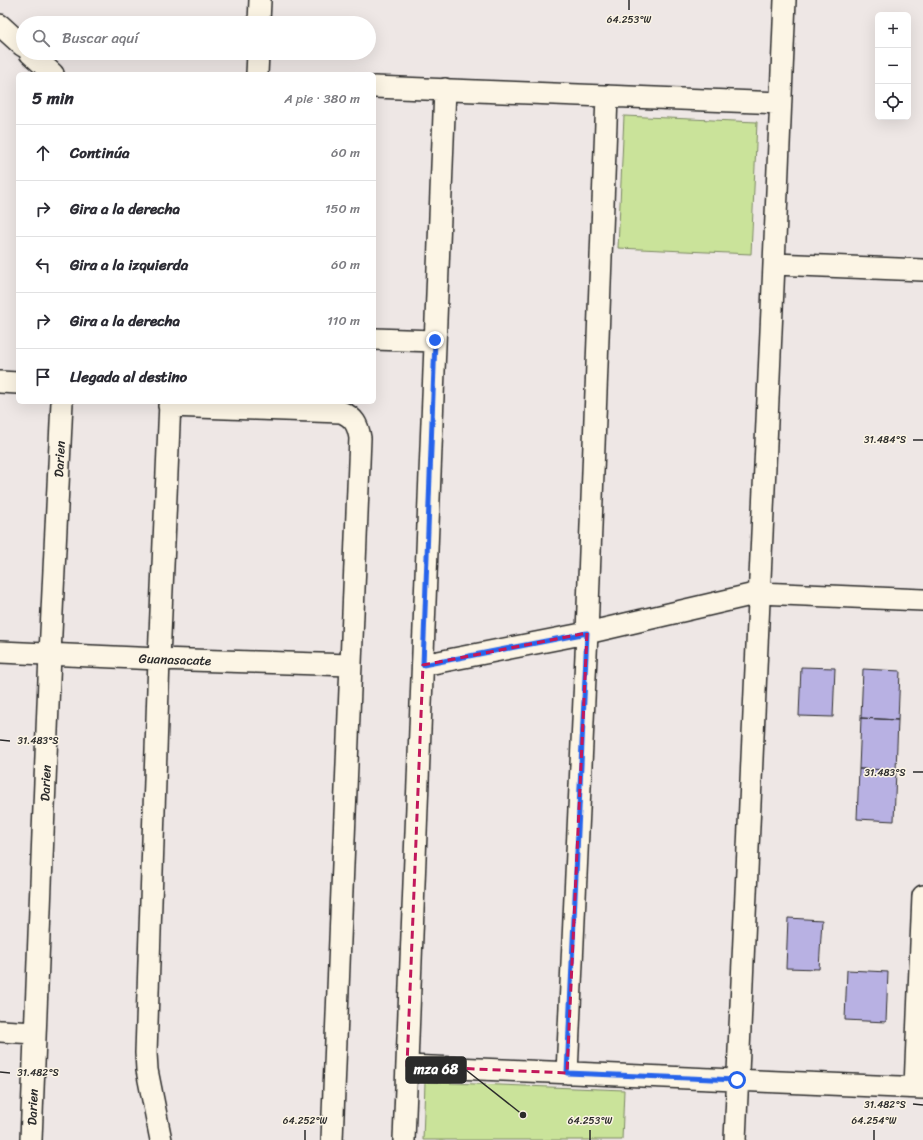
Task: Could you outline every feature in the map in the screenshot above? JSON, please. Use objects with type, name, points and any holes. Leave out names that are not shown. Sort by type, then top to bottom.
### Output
[{"type":"street","points":[[259,16],[260,0]]},
{"type":"street","points":[[735,1140],[785,0]]},
{"type":"street","points":[[0,25],[16,40]]},
{"type":"street","points":[[38,60],[51,72]]},
{"type":"street","points":[[257,72],[258,60]]},
{"type":"street","points":[[376,87],[780,103]]},
{"type":"street","points":[[404,1140],[445,90]]},
{"type":"street","points":[[567,1073],[587,633],[608,96]]},
{"type":"street","points":[[774,264],[923,270]]},
{"type":"street","points":[[376,339],[435,340]]},
{"type":"street","points":[[0,382],[16,383]]},
{"type":"street","name":"Darien","points":[[31,1140],[50,654],[62,404]]},
{"type":"street","points":[[160,1140],[147,1070],[146,1053],[159,659],[170,404],[341,412],[347,414],[355,420],[359,428],[360,438],[332,1140]]},
{"type":"street","points":[[423,665],[587,633],[759,593],[923,600]]},
{"type":"street","name":"Guanasacate","points":[[0,652],[350,665]]},
{"type":"street","points":[[407,1066],[919,1087],[923,896]]},
{"type":"street","points":[[0,1031],[35,1033]]},
{"type":"highlighted area","points":[[587,633],[567,1073],[407,1066],[423,665]]},
{"type":"green space","points":[[624,116],[757,122],[751,254],[618,248]]},
{"type":"green space","points":[[425,1082],[624,1090],[622,1140],[423,1140]]},
{"type":"building","points":[[801,667],[835,668],[833,717],[799,716]]},
{"type":"building","points":[[863,669],[900,671],[898,720],[861,718]]},
{"type":"building","points":[[861,718],[898,720],[896,770],[859,769]]},
{"type":"building","points":[[859,769],[896,770],[894,821],[857,819]]},
{"type":"building","points":[[788,918],[822,920],[819,969],[786,968]]},
{"type":"building","points":[[847,970],[888,972],[886,1022],[845,1020]]},
{"type":"place","name":"mza 68","points":[[523,1115]]},
{"type":"route","points":[[435,340],[423,665],[587,633],[567,1073],[737,1080]]}]
